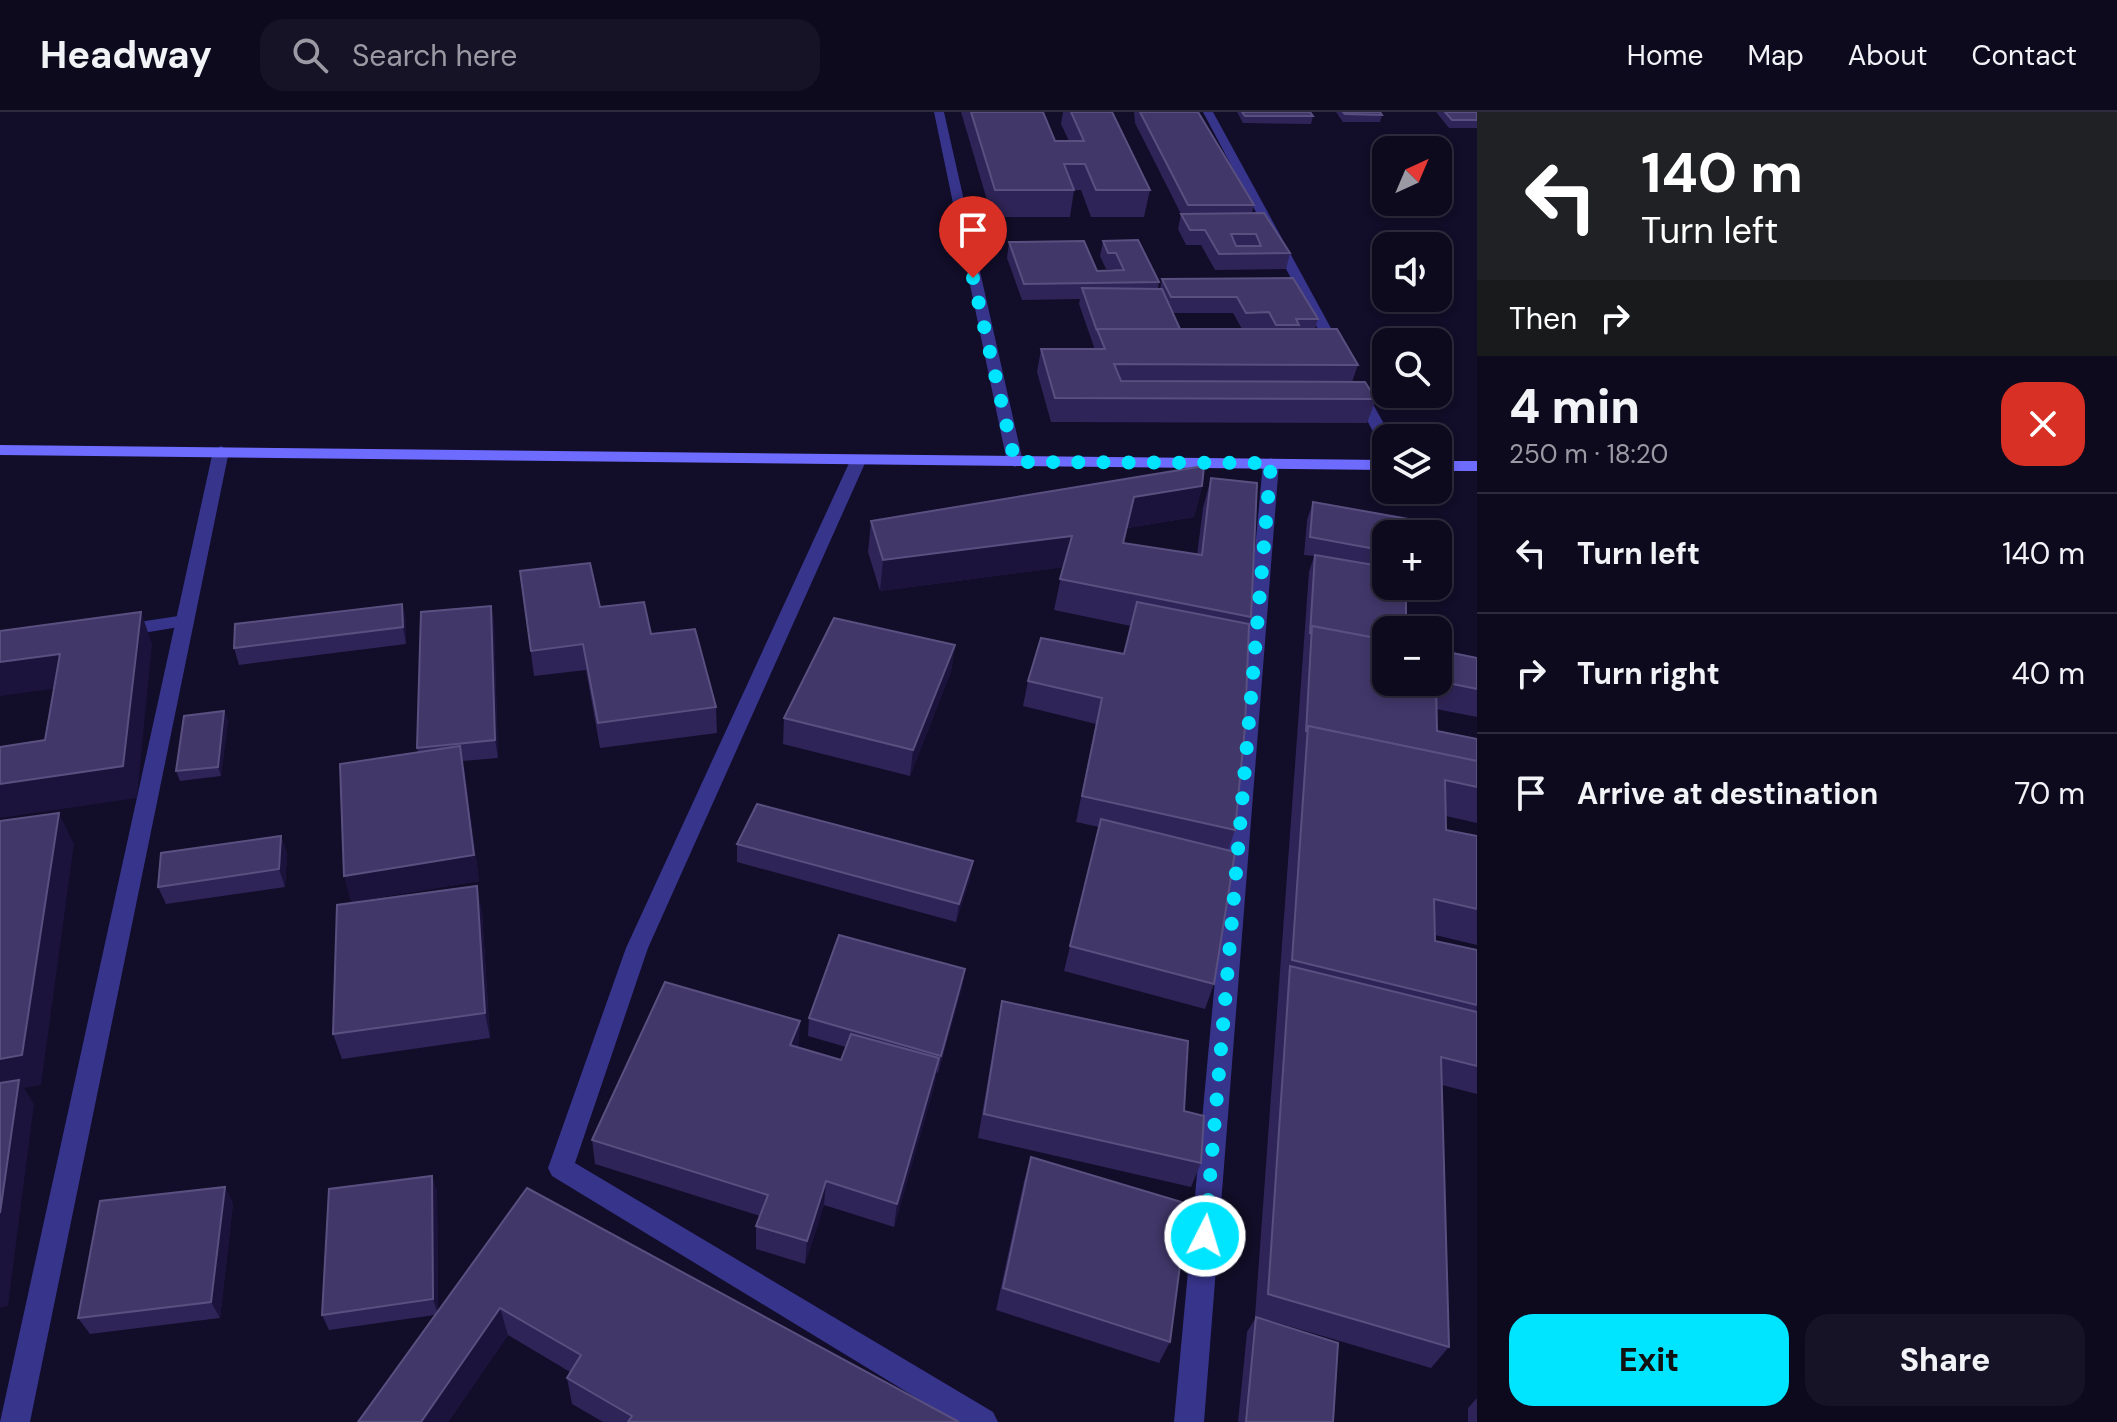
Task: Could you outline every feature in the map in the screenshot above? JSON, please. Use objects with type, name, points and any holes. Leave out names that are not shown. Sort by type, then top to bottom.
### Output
[{"type":"street","points":[[939,112],[1015,462]]},
{"type":"street","points":[[1208,112],[1377,424]]},
{"type":"street","points":[[0,450],[1372,465]]},
{"type":"street","points":[[15,1422],[221,451]]},
{"type":"street","points":[[858,461],[637,948],[561,1168],[983,1422]]},
{"type":"street","points":[[1189,1422],[1271,463]]},
{"type":"street","points":[[1452,466],[1477,466]]},
{"type":"street","points":[[92,635],[185,621]]},
{"type":"building","points":[[971,112],[1043,112],[1055,141],[1084,141],[1071,112],[1112,112],[1150,190],[1096,190],[1085,164],[1064,164],[1074,190],[995,190]]},
{"type":"building","points":[[1140,112],[1198,112],[1254,205],[1188,205]]},
{"type":"building","points":[[1242,112],[1310,112],[1313,116],[1245,116]]},
{"type":"building","points":[[1343,112],[1380,112],[1382,115],[1345,114]]},
{"type":"building","points":[[1445,112],[1477,112],[1477,120],[1452,120]]},
{"type":"building","points":[[1264,213],[1290,253],[1219,254],[1205,230],[1190,230],[1181,214]],"holes":[[[1231,234],[1256,234],[1261,246],[1236,246]]]},
{"type":"building","points":[[1138,240],[1159,282],[1024,284],[1009,242],[1084,241],[1097,271],[1124,270],[1116,253],[1108,253],[1103,241]]},
{"type":"building","points":[[1293,278],[1318,319],[1296,319],[1299,325],[1276,325],[1269,312],[1246,313],[1237,297],[1171,297],[1162,279]]},
{"type":"building","points":[[1082,288],[1162,289],[1180,329],[1097,331]]},
{"type":"building","points":[[1097,329],[1337,329],[1358,365],[1114,364],[1121,381],[1365,382],[1372,399],[1055,398],[1041,349],[1105,349]]},
{"type":"building","points":[[1204,466],[1202,486],[1134,497],[1123,543],[1202,555],[1211,478],[1257,483],[1251,617],[1060,579],[1072,536],[883,560],[871,521]]},
{"type":"building","points":[[1313,502],[1414,520],[1372,520],[1372,548],[1310,537]]},
{"type":"building","points":[[1315,555],[1372,565],[1372,600],[1406,600],[1406,616],[1372,616],[1372,637],[1312,626],[1310,634]]},
{"type":"building","points":[[590,563],[600,607],[644,602],[651,634],[695,629],[716,707],[598,723],[583,644],[531,651],[520,571]]},
{"type":"building","points":[[1137,602],[1249,624],[1245,727],[1235,830],[1082,796],[1102,698],[1028,681],[1041,638],[1124,654]]},
{"type":"building","points":[[402,604],[403,627],[234,648],[235,624]]},
{"type":"building","points":[[491,606],[495,740],[417,748],[421,612]]},
{"type":"building","points":[[141,612],[123,766],[0,784],[0,747],[45,740],[60,654],[0,662],[0,631]]},
{"type":"building","points":[[834,618],[955,645],[913,750],[784,718]]},
{"type":"building","points":[[1312,626],[1372,637],[1372,696],[1436,696],[1437,731],[1477,739],[1477,761],[1308,726],[1306,732]]},
{"type":"building","points":[[1452,653],[1477,658],[1477,689],[1452,684]]},
{"type":"building","points":[[224,711],[218,767],[176,771],[184,716]]},
{"type":"building","points":[[1308,726],[1477,761],[1477,787],[1445,780],[1446,830],[1477,836],[1477,909],[1434,899],[1435,941],[1477,950],[1477,1005],[1292,960]]},
{"type":"building","points":[[460,746],[474,855],[344,876],[340,764]]},
{"type":"building","points":[[757,804],[973,861],[959,904],[737,844]]},
{"type":"building","points":[[59,813],[22,1055],[0,1059],[0,821]]},
{"type":"building","points":[[1101,819],[1235,852],[1214,984],[1070,946]]},
{"type":"building","points":[[281,836],[279,869],[158,887],[161,853]]},
{"type":"building","points":[[477,886],[485,1013],[333,1034],[337,905]]},
{"type":"building","points":[[839,935],[965,969],[941,1056],[809,1018]]},
{"type":"building","points":[[1290,966],[1477,1012],[1477,1066],[1441,1057],[1449,1347],[1268,1294]]},
{"type":"building","points":[[665,982],[800,1021],[790,1045],[841,1060],[851,1034],[939,1058],[897,1204],[826,1181],[807,1241],[756,1226],[768,1195],[592,1140]]},
{"type":"building","points":[[1002,1001],[1188,1041],[1184,1111],[1204,1116],[1201,1163],[984,1114]]},
{"type":"building","points":[[19,1080],[0,1213],[0,1083]]},
{"type":"building","points":[[1031,1157],[1188,1204],[1170,1342],[1003,1288]]},
{"type":"building","points":[[432,1176],[433,1299],[322,1315],[329,1189]]},
{"type":"building","points":[[225,1187],[211,1302],[78,1318],[100,1201]]},
{"type":"building","points":[[527,1188],[959,1422],[628,1422],[632,1416],[567,1378],[581,1355],[500,1308],[421,1422],[358,1422]]},
{"type":"building","points":[[1256,1317],[1338,1343],[1333,1422],[1246,1422]]},
{"type":"route","points":[[973,278],[1015,462],[1271,463],[1205,1236]]}]
